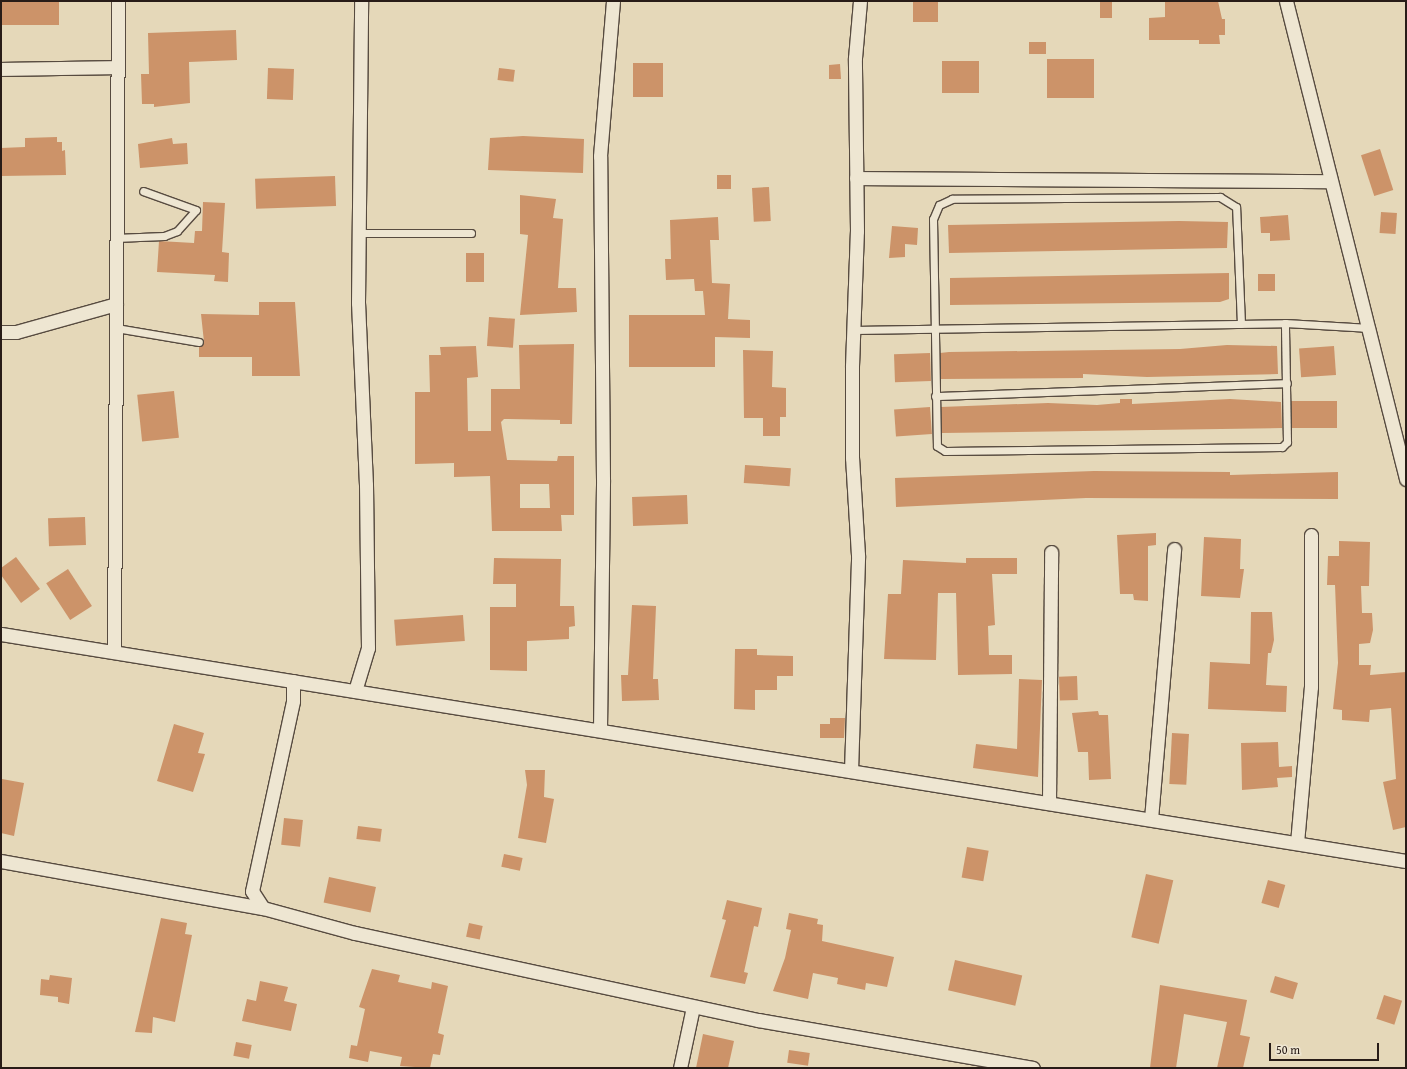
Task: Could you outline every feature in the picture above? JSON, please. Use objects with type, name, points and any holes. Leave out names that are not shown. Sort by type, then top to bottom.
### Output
[{"type":"street","points":[[114,652],[116,67],[118,1]]},
{"type":"street","points":[[355,691],[368,648],[358,233],[361,1]]},
{"type":"street","points":[[600,730],[604,479],[600,156],[613,1]]},
{"type":"street","points":[[851,771],[858,555],[852,458],[856,178],[855,58],[860,1]]},
{"type":"street","points":[[1286,1],[1329,181],[1406,478]]},
{"type":"street","points":[[1,69],[116,67]]},
{"type":"street","points":[[856,178],[1329,181]]},
{"type":"street","points":[[1,332],[16,332],[116,304]]},
{"type":"street","points":[[1297,843],[1311,687],[1310,535]]},
{"type":"street","points":[[1150,820],[1174,549]]},
{"type":"street","points":[[1049,803],[1051,552]]},
{"type":"street","points":[[1,634],[1406,861]]},
{"type":"street","points":[[263,908],[252,891],[293,701],[293,681]]},
{"type":"street","points":[[1,861],[263,908],[355,933],[693,1006],[1033,1068]]},
{"type":"street","points":[[227,902],[252,891]]},
{"type":"street","points":[[680,1068],[693,1006]]},
{"type":"lane","points":[[115,238],[164,236],[177,231],[196,210],[143,191]]},
{"type":"lane","points":[[1241,324],[1236,208],[1220,197],[952,199],[939,205],[933,219],[937,446],[946,451],[1277,448],[1287,442],[1285,323]]},
{"type":"lane","points":[[358,233],[471,233]]},
{"type":"lane","points":[[854,330],[1285,323],[1368,328]]},
{"type":"lane","points":[[116,328],[199,342]]},
{"type":"lane","points":[[935,396],[1286,383]]},
{"type":"building","points":[[1,1],[59,1],[59,25],[1,25]]},
{"type":"building","points":[[913,1],[938,1],[938,22],[913,22]]},
{"type":"building","points":[[1100,1],[1112,1],[1112,18],[1100,18]]},
{"type":"building","points":[[1165,1],[1218,1],[1222,19],[1225,19],[1225,35],[1219,35],[1220,44],[1199,44],[1199,40],[1149,40],[1149,18],[1165,17]]},
{"type":"building","points":[[236,30],[237,60],[189,62],[190,103],[154,107],[154,104],[142,104],[141,74],[149,74],[148,33]]},
{"type":"building","points":[[1029,42],[1046,42],[1046,54],[1029,54]]},
{"type":"building","points":[[1047,59],[1094,59],[1094,98],[1047,98]]},
{"type":"building","points":[[942,61],[979,61],[979,93],[942,93]]},
{"type":"building","points":[[633,63],[663,63],[663,97],[633,97]]},
{"type":"building","points":[[840,64],[841,79],[829,79],[829,65]]},
{"type":"building","points":[[268,68],[294,69],[293,100],[267,99]]},
{"type":"building","points":[[499,68],[515,70],[513,82],[498,80]]},
{"type":"building","points":[[523,136],[584,139],[583,173],[488,170],[490,138]]},
{"type":"building","points":[[57,137],[57,142],[62,142],[62,151],[65,150],[66,175],[1,176],[1,148],[25,147],[25,138]]},
{"type":"building","points":[[172,138],[173,144],[187,143],[188,164],[140,168],[138,144]]},
{"type":"building","points":[[1380,149],[1393,190],[1374,196],[1361,155]]},
{"type":"building","points":[[717,175],[731,175],[731,189],[717,189]]},
{"type":"building","points":[[335,176],[336,206],[256,209],[255,179]]},
{"type":"building","points":[[769,187],[771,221],[754,222],[752,188]]},
{"type":"building","points":[[520,195],[556,199],[553,218],[563,219],[558,288],[576,288],[577,312],[520,315],[528,235],[520,234]]},
{"type":"building","points":[[203,202],[225,203],[222,252],[229,253],[228,282],[214,281],[215,275],[157,272],[159,241],[194,243],[195,231],[202,231]]},
{"type":"building","points":[[1381,212],[1397,213],[1395,234],[1380,233]]},
{"type":"building","points":[[1288,215],[1290,240],[1270,241],[1270,233],[1261,233],[1260,217]]},
{"type":"building","points":[[718,217],[719,240],[710,240],[712,283],[730,284],[728,319],[750,320],[750,338],[715,337],[715,367],[629,367],[629,315],[705,315],[703,291],[695,291],[694,279],[666,280],[665,259],[671,259],[670,220]]},
{"type":"building","points":[[1179,221],[1228,222],[1227,248],[949,253],[948,225]]},
{"type":"building","points":[[892,226],[918,228],[917,245],[905,244],[905,257],[889,258]]},
{"type":"building","points":[[466,253],[484,253],[484,282],[466,282]]},
{"type":"building","points":[[1229,273],[1229,299],[1220,302],[950,305],[950,278]]},
{"type":"building","points":[[1258,274],[1275,274],[1275,291],[1258,291]]},
{"type":"building","points":[[259,302],[295,302],[300,376],[252,376],[252,357],[199,357],[199,347],[204,342],[201,314],[259,315]]},
{"type":"building","points":[[489,317],[515,319],[513,348],[487,346]]},
{"type":"building","points":[[574,344],[572,424],[560,424],[560,420],[504,419],[501,422],[507,460],[557,461],[558,456],[574,456],[574,515],[561,515],[562,531],[492,531],[490,476],[454,477],[454,463],[415,464],[415,392],[430,392],[429,355],[441,355],[440,347],[476,346],[478,377],[467,378],[468,431],[491,431],[491,389],[520,389],[519,345]],"holes":[[[520,484],[549,484],[550,508],[520,508]]]},
{"type":"building","points":[[1227,345],[1277,346],[1278,374],[1147,377],[1083,374],[1083,378],[941,379],[940,353],[1180,349]]},
{"type":"building","points":[[1334,346],[1336,375],[1301,377],[1299,348]]},
{"type":"building","points":[[743,350],[773,351],[772,387],[786,388],[786,417],[780,417],[780,436],[763,436],[763,418],[744,418]]},
{"type":"building","points":[[930,353],[931,381],[895,382],[894,354]]},
{"type":"building","points":[[174,391],[179,438],[142,442],[137,395]]},
{"type":"building","points":[[1120,399],[1132,399],[1132,404],[1230,399],[1281,402],[1282,428],[942,433],[941,407],[1048,403],[1097,405],[1120,403]]},
{"type":"building","points":[[1291,401],[1337,401],[1337,428],[1291,428]]},
{"type":"building","points":[[930,407],[932,434],[896,436],[894,410]]},
{"type":"building","points":[[745,465],[791,468],[790,486],[744,483]]},
{"type":"building","points":[[1094,471],[1230,472],[1230,475],[1338,472],[1338,499],[1086,498],[896,507],[895,478]]},
{"type":"building","points":[[687,495],[688,524],[633,526],[632,497]]},
{"type":"building","points":[[85,517],[86,545],[49,546],[48,518]]},
{"type":"building","points":[[1156,533],[1156,545],[1148,546],[1148,601],[1134,600],[1133,594],[1120,594],[1117,535]]},
{"type":"building","points":[[1204,537],[1241,539],[1240,569],[1244,569],[1240,598],[1201,596]]},
{"type":"building","points":[[1339,541],[1370,542],[1369,586],[1361,586],[1362,613],[1372,613],[1373,630],[1370,643],[1359,644],[1359,665],[1371,665],[1370,675],[1406,672],[1406,827],[1393,830],[1383,782],[1396,779],[1391,708],[1370,710],[1369,722],[1342,720],[1342,710],[1333,709],[1338,663],[1335,585],[1327,585],[1328,556],[1339,556]]},
{"type":"building","points":[[16,557],[40,589],[21,603],[1,575],[1,568]]},
{"type":"building","points":[[494,558],[561,559],[560,606],[574,606],[575,626],[569,627],[569,639],[527,641],[527,671],[490,670],[490,607],[516,607],[516,584],[493,584]]},
{"type":"building","points":[[966,558],[1017,558],[1017,574],[992,574],[995,625],[988,626],[989,655],[1012,655],[1012,674],[958,675],[956,593],[938,593],[936,660],[884,659],[888,594],[901,594],[903,560],[966,563]]},
{"type":"building","points":[[68,569],[92,606],[70,620],[46,583]]},
{"type":"building","points":[[632,605],[656,606],[653,679],[658,679],[659,700],[622,701],[621,675],[628,675]]},
{"type":"building","points":[[1251,612],[1272,612],[1274,640],[1271,653],[1268,653],[1266,685],[1287,686],[1286,712],[1208,709],[1210,662],[1250,664]]},
{"type":"building","points":[[463,615],[465,641],[396,646],[394,620]]},
{"type":"building","points":[[735,649],[757,649],[757,655],[793,656],[793,676],[777,676],[777,690],[755,690],[755,710],[734,709]]},
{"type":"building","points":[[1077,676],[1078,700],[1060,701],[1059,677]]},
{"type":"building","points":[[1019,679],[1042,680],[1038,777],[973,768],[976,744],[1017,749]]},
{"type":"building","points":[[1098,711],[1099,715],[1108,715],[1111,779],[1089,780],[1088,752],[1078,752],[1072,713]]},
{"type":"building","points":[[830,718],[845,718],[844,738],[820,738],[820,724],[830,724]]},
{"type":"building","points":[[174,724],[204,733],[198,753],[205,754],[193,792],[157,781]]},
{"type":"building","points":[[1172,733],[1189,734],[1186,785],[1169,784]]},
{"type":"building","points":[[1278,742],[1279,767],[1292,766],[1292,777],[1277,778],[1278,787],[1242,790],[1241,743]]},
{"type":"building","points":[[525,770],[545,770],[544,797],[554,799],[546,843],[518,838],[527,785]]},
{"type":"building","points":[[2,779],[24,783],[14,836],[1,833]]},
{"type":"building","points":[[284,818],[303,820],[300,847],[281,845]]},
{"type":"building","points":[[358,826],[382,829],[380,842],[356,839]]},
{"type":"building","points":[[967,847],[989,851],[983,881],[962,878]]},
{"type":"building","points":[[504,854],[523,858],[520,871],[501,867]]},
{"type":"building","points":[[1146,874],[1173,880],[1159,944],[1131,937]]},
{"type":"building","points":[[329,877],[376,887],[371,912],[324,902]]},
{"type":"building","points":[[1268,880],[1285,885],[1279,908],[1261,903]]},
{"type":"building","points":[[727,900],[762,908],[758,927],[754,926],[744,972],[748,973],[745,984],[710,977],[726,920],[722,919]]},
{"type":"building","points":[[789,913],[818,919],[817,924],[823,925],[822,941],[894,957],[887,987],[866,983],[865,990],[837,984],[838,978],[813,973],[808,999],[773,991],[785,958],[791,930],[786,929]]},
{"type":"building","points":[[161,918],[187,923],[185,934],[192,935],[175,1022],[153,1017],[152,1033],[135,1032]]},
{"type":"building","points":[[469,923],[483,926],[480,940],[466,937]]},
{"type":"building","points":[[955,960],[1022,976],[1015,1006],[948,990]]},
{"type":"building","points":[[372,969],[400,975],[398,982],[431,989],[432,982],[448,986],[438,1033],[444,1035],[440,1055],[433,1054],[430,1068],[400,1066],[402,1057],[370,1051],[368,1062],[349,1058],[351,1045],[357,1046],[365,1009],[359,1007]]},
{"type":"building","points":[[50,975],[72,978],[69,1004],[58,1002],[58,997],[40,995],[41,979],[49,980]]},
{"type":"building","points":[[1275,976],[1298,983],[1293,999],[1270,992]]},
{"type":"building","points":[[260,981],[288,987],[284,1001],[297,1004],[291,1031],[242,1021],[247,999],[256,1001]]},
{"type":"building","points":[[1160,985],[1247,1000],[1240,1035],[1250,1037],[1243,1068],[1217,1068],[1227,1022],[1184,1014],[1176,1068],[1150,1068]]},
{"type":"building","points":[[1384,995],[1402,1001],[1394,1025],[1376,1019]]},
{"type":"building","points":[[703,1034],[734,1041],[728,1068],[696,1068]]},
{"type":"building","points":[[236,1042],[252,1045],[249,1059],[233,1056]]},
{"type":"building","points":[[789,1050],[810,1053],[808,1066],[787,1063]]}]
